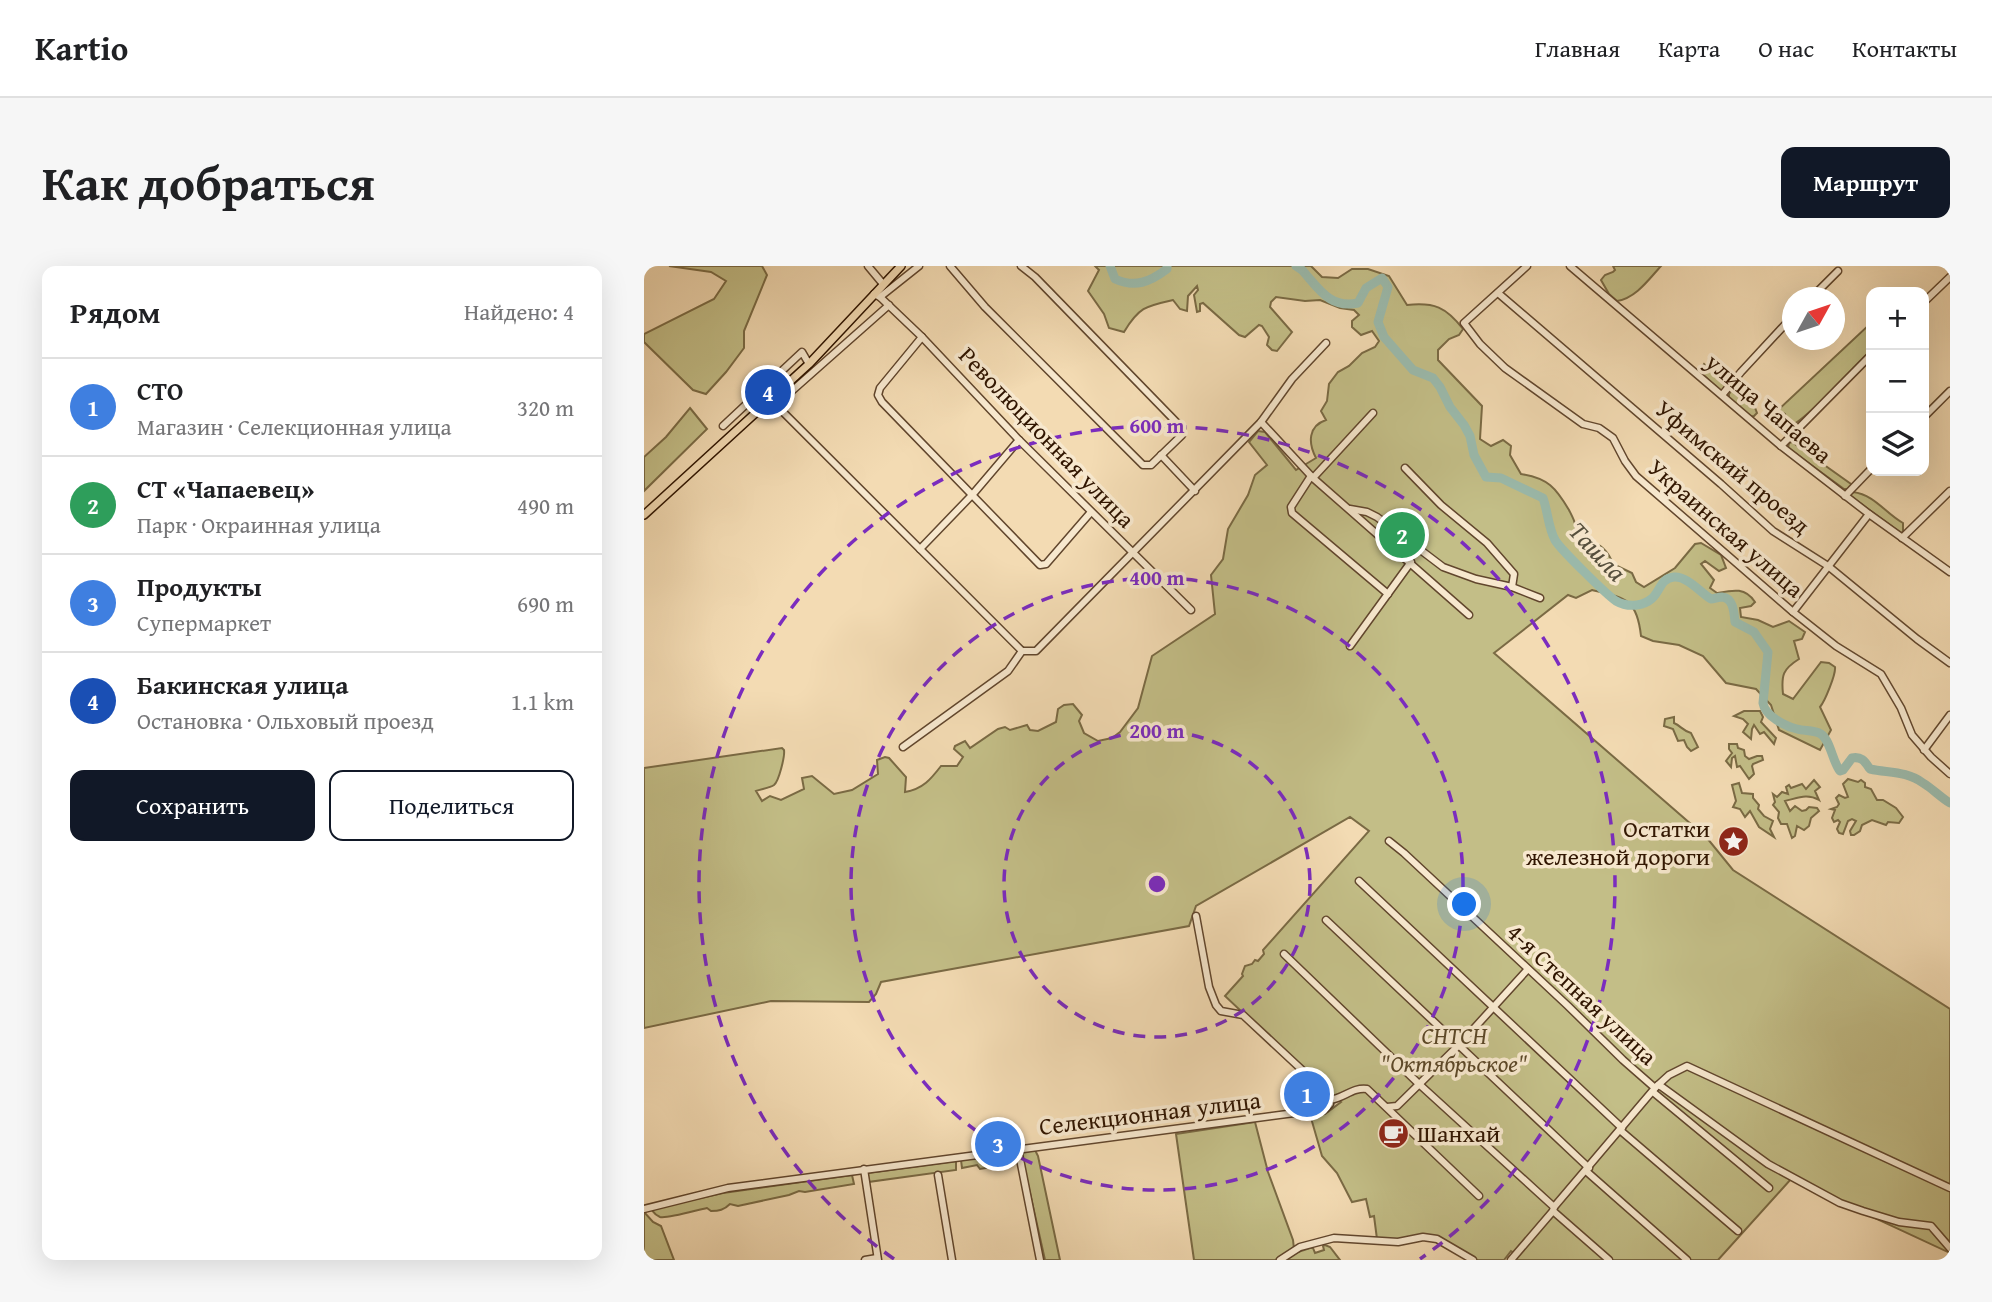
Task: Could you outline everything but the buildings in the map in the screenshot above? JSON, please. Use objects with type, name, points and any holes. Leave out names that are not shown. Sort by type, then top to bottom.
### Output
[{"type":"main road","points":[[644,515],[773,402],[877,295],[883,284],[901,266]]},
{"type":"street","points":[[868,266],[883,284]]},
{"type":"street","points":[[877,295],[919,266]]},
{"type":"street","points":[[950,266],[985,307],[1143,465],[1151,465],[1182,435],[1182,429],[1035,277],[1021,266]]},
{"type":"street","points":[[1498,293],[1527,266]]},
{"type":"street","name":"улица Чапаева","points":[[1570,266],[1781,446],[1950,572]]},
{"type":"street","points":[[1822,287],[1838,271]]},
{"type":"street","points":[[1929,297],[1950,277]]},
{"type":"street","name":"Украинская улица","points":[[1498,293],[1464,323],[1480,344],[1505,368],[1583,424],[1599,428],[1613,438],[1636,476],[1793,612],[1836,646],[1881,674],[1901,708],[1912,735],[1950,774]]},
{"type":"street","name":"Уфимский проезд","points":[[1498,293],[1773,531],[1828,566],[1950,663]]},
{"type":"street","name":"Революционная улица","points":[[877,295],[922,337],[1019,440],[1191,610]]},
{"type":"street","points":[[889,305],[773,402],[1022,652],[1036,651],[1195,491],[1261,422],[1292,379],[1326,343]]},
{"type":"street","points":[[1722,395],[1782,329]]},
{"type":"street","points":[[922,337],[880,388],[878,395],[882,402],[1040,565],[1046,564],[1091,512]]},
{"type":"street","points":[[723,426],[803,352],[808,364]]},
{"type":"street","points":[[1781,446],[1866,360]]},
{"type":"street","points":[[1928,413],[1950,391]]},
{"type":"street","points":[[1373,412],[1312,477],[1291,507],[1292,513],[1388,593]]},
{"type":"street","points":[[1261,422],[1312,477],[1469,615]]},
{"type":"street","points":[[920,549],[973,494],[1019,440]]},
{"type":"street","points":[[1161,455],[1195,491]]},
{"type":"street","points":[[1405,468],[1441,505],[1487,544],[1514,574],[1512,587]]},
{"type":"street","points":[[1845,496],[1866,474]]},
{"type":"street","points":[[1902,538],[1950,491]]},
{"type":"street","points":[[1348,509],[1367,512],[1377,517],[1443,567],[1540,598]]},
{"type":"street","points":[[1793,612],[1869,514]]},
{"type":"street","points":[[1350,646],[1411,562]]},
{"type":"street","points":[[903,747],[1008,671],[1022,652]]},
{"type":"street","points":[[1924,750],[1950,715]]},
{"type":"street","name":"4-я Степная улица","points":[[1389,841],[1655,1089],[1769,1188]]},
{"type":"street","points":[[1359,881],[1622,1130],[1738,1231]]},
{"type":"street","points":[[1196,916],[1209,987],[1216,1005],[1221,1011],[1243,1014],[1315,1082],[1330,1100]]},
{"type":"street","points":[[1326,920],[1587,1169],[1687,1260]]},
{"type":"street","points":[[1284,954],[1419,1084],[1609,1260]]},
{"type":"street","points":[[1387,1107],[1397,1106],[1528,970]]},
{"type":"street","points":[[1511,1260],[1668,1074],[1687,1066],[1950,1188]]},
{"type":"street","points":[[1655,1089],[1662,1087],[1768,1164],[1852,1207],[1899,1223],[1931,1226],[1950,1248]]},
{"type":"street","name":"Селекционная улица","points":[[644,1209],[728,1188],[1323,1110],[1329,1106],[1330,1100],[1343,1098],[1352,1091],[1363,1088],[1387,1107]]},
{"type":"street","points":[[1387,1107],[1479,1196]]},
{"type":"street","points":[[1018,1149],[1040,1260]]},
{"type":"street","points":[[864,1170],[878,1259],[865,1260]]},
{"type":"street","points":[[938,1175],[953,1260]]},
{"type":"street","points":[[1280,1260],[1300,1247],[1334,1238],[1398,1242],[1423,1237],[1437,1239],[1473,1260]]},
{"type":"green space","points":[[669,266],[762,266],[767,275],[744,331],[744,348],[706,394],[693,390],[644,342],[644,334],[714,299],[726,281],[711,272]]},
{"type":"green space","name":"СНТСН \"Октябрьское\"","points":[[1095,266],[1311,266],[1322,277],[1338,278],[1352,269],[1368,269],[1389,276],[1407,305],[1425,304],[1439,308],[1463,329],[1438,350],[1438,360],[1482,406],[1480,439],[1491,446],[1503,440],[1511,446],[1510,455],[1521,474],[1538,478],[1550,485],[1572,516],[1576,532],[1602,547],[1613,564],[1632,573],[1636,582],[1644,587],[1675,568],[1695,544],[1701,543],[1721,555],[1726,568],[1719,571],[1705,561],[1701,564],[1714,580],[1710,588],[1717,593],[1743,592],[1755,602],[1751,606],[1740,608],[1741,617],[1758,620],[1773,627],[1789,621],[1805,632],[1802,639],[1794,641],[1799,659],[1784,673],[1783,694],[1793,699],[1821,662],[1835,667],[1830,687],[1820,707],[1831,730],[1820,750],[1779,730],[1771,705],[1756,689],[1726,683],[1703,656],[1679,645],[1641,636],[1633,607],[1613,595],[1592,590],[1576,598],[1568,595],[1494,653],[1707,838],[1733,870],[1950,1009],[1950,1253],[1791,1179],[1718,1260],[1508,1260],[1514,1253],[1511,1251],[1504,1260],[1476,1260],[1437,1238],[1398,1241],[1377,1239],[1374,1216],[1370,1217],[1366,1199],[1352,1202],[1337,1173],[1322,1156],[1311,1118],[1325,1114],[1341,1102],[1328,1093],[1225,996],[1243,976],[1245,966],[1258,961],[1264,954],[1263,950],[1369,831],[1350,817],[1196,906],[1189,926],[881,982],[869,1002],[771,1001],[644,1028],[644,768],[782,748],[784,757],[776,783],[756,791],[762,801],[770,796],[781,800],[804,789],[802,778],[812,776],[834,794],[852,790],[878,774],[877,760],[885,757],[906,777],[905,792],[911,791],[926,783],[941,766],[957,766],[963,757],[954,749],[955,746],[965,741],[970,748],[1005,727],[1010,730],[1027,725],[1030,730],[1038,731],[1056,722],[1058,709],[1064,705],[1073,704],[1082,715],[1079,721],[1084,733],[1098,741],[1112,738],[1120,732],[1138,708],[1152,656],[1215,614],[1211,575],[1223,559],[1228,529],[1248,495],[1255,475],[1267,465],[1249,442],[1258,431],[1265,432],[1296,470],[1316,458],[1311,436],[1316,426],[1326,420],[1321,411],[1327,401],[1329,384],[1338,372],[1349,366],[1362,353],[1375,347],[1379,341],[1372,331],[1361,335],[1352,327],[1352,321],[1359,315],[1354,310],[1320,300],[1276,297],[1270,307],[1292,332],[1277,351],[1272,350],[1267,345],[1269,337],[1262,326],[1259,325],[1245,337],[1239,335],[1203,303],[1197,312],[1194,295],[1198,290],[1197,286],[1188,296],[1187,311],[1180,309],[1173,300],[1150,306],[1134,317],[1124,332],[1109,328],[1104,314],[1088,291],[1099,270]]},
{"type":"green space","points":[[1613,266],[1661,266],[1636,292],[1617,301],[1609,294],[1601,280],[1615,270]]},
{"type":"green space","points":[[1866,328],[1866,355],[1803,418],[1784,429],[1780,425],[1786,419],[1785,414],[1778,410]]},
{"type":"green space","points":[[1704,364],[1731,384],[1724,394],[1699,371]]},
{"type":"green space","points":[[1736,388],[1754,405],[1757,413],[1754,416],[1749,417],[1729,398],[1729,394]]},
{"type":"green space","points":[[690,408],[707,429],[644,491],[644,457],[666,437]]},
{"type":"green space","points":[[1792,442],[1851,486],[1844,489],[1788,448]]},
{"type":"green space","points":[[1853,492],[1874,500],[1903,523],[1903,532],[1849,495]]},
{"type":"green space","points":[[1744,711],[1760,711],[1763,717],[1761,722],[1776,738],[1774,744],[1764,732],[1760,734],[1754,725],[1751,739],[1743,732],[1748,724],[1734,716]]},
{"type":"green space","points":[[1674,717],[1674,723],[1691,733],[1698,747],[1691,751],[1684,740],[1678,741],[1673,729],[1664,726],[1665,719]]},
{"type":"green space","points":[[1729,744],[1737,744],[1749,759],[1762,756],[1763,760],[1753,764],[1754,774],[1749,779],[1740,766],[1737,767],[1735,756],[1732,758],[1731,767],[1726,761],[1732,753]]},
{"type":"green space","points":[[1848,779],[1858,782],[1861,780],[1865,787],[1871,789],[1877,800],[1883,800],[1896,808],[1903,817],[1899,823],[1888,822],[1886,825],[1872,820],[1851,835],[1850,831],[1856,821],[1852,819],[1848,821],[1843,834],[1839,833],[1837,829],[1840,822],[1834,822],[1832,818],[1835,810],[1831,809],[1839,804],[1836,798],[1839,795],[1848,797],[1843,784]]},
{"type":"green space","points":[[1814,780],[1820,787],[1815,791],[1819,800],[1806,796],[1785,801],[1790,811],[1795,806],[1802,811],[1809,807],[1819,811],[1804,830],[1797,826],[1792,838],[1787,824],[1781,824],[1778,818],[1779,812],[1773,805],[1773,794],[1777,797],[1782,792],[1788,794],[1786,787],[1789,785],[1791,788],[1802,784],[1806,789]]},
{"type":"green space","points":[[1739,783],[1742,793],[1753,794],[1759,805],[1758,809],[1773,821],[1770,829],[1774,837],[1759,827],[1750,811],[1745,817],[1740,809],[1733,807],[1736,801],[1732,785]]},
{"type":"green space","points":[[1255,1122],[1268,1172],[1294,1249],[1275,1260],[1194,1260],[1176,1134]]},
{"type":"green space","points":[[1035,1150],[1060,1260],[1045,1260],[1021,1153]]},
{"type":"green space","points":[[995,1156],[997,1164],[992,1167],[980,1169],[977,1165],[962,1168],[961,1160]]},
{"type":"green space","points":[[956,1161],[956,1170],[868,1182],[867,1173]]},
{"type":"green space","points":[[852,1175],[854,1184],[799,1191],[738,1206],[730,1204],[719,1210],[711,1211],[707,1208],[660,1217],[651,1209],[723,1193]]},
{"type":"green space","points":[[644,1212],[661,1226],[674,1260],[644,1260]]},
{"type":"green space","points":[[1325,1245],[1330,1247],[1340,1260],[1286,1260],[1295,1253],[1310,1248],[1313,1248],[1315,1253],[1324,1250]]},
{"type":"waterway","name":"Ташла","points":[[1110,266],[1115,279],[1129,283],[1155,277],[1167,269],[1167,266]]},
{"type":"waterway","name":"Ташла","points":[[1296,266],[1326,296],[1340,303],[1358,303],[1366,288],[1382,278],[1388,287],[1378,322],[1384,337],[1413,370],[1433,378],[1440,387],[1470,436],[1474,455],[1486,477],[1501,478],[1543,498],[1555,540],[1611,597],[1626,605],[1645,603],[1664,582],[1679,577],[1711,599],[1726,598],[1733,607],[1735,622],[1754,632],[1768,652],[1763,703],[1771,716],[1792,728],[1823,735],[1840,771],[1852,758],[1858,758],[1870,769],[1904,774],[1917,779],[1950,803]]},
{"type":"place","name":"Бакинская улица","points":[[768,392]]},
{"type":"place","name":"СТ «Чапаевец»","points":[[1402,535]]},
{"type":"place","name":"Остатки железной дороги","points":[[1733,842]]},
{"type":"place","name":"СТО","points":[[1307,1094]]},
{"type":"place","name":"Шанхай","points":[[1394,1133]]},
{"type":"place","name":"Продукты","points":[[998,1144]]}]
